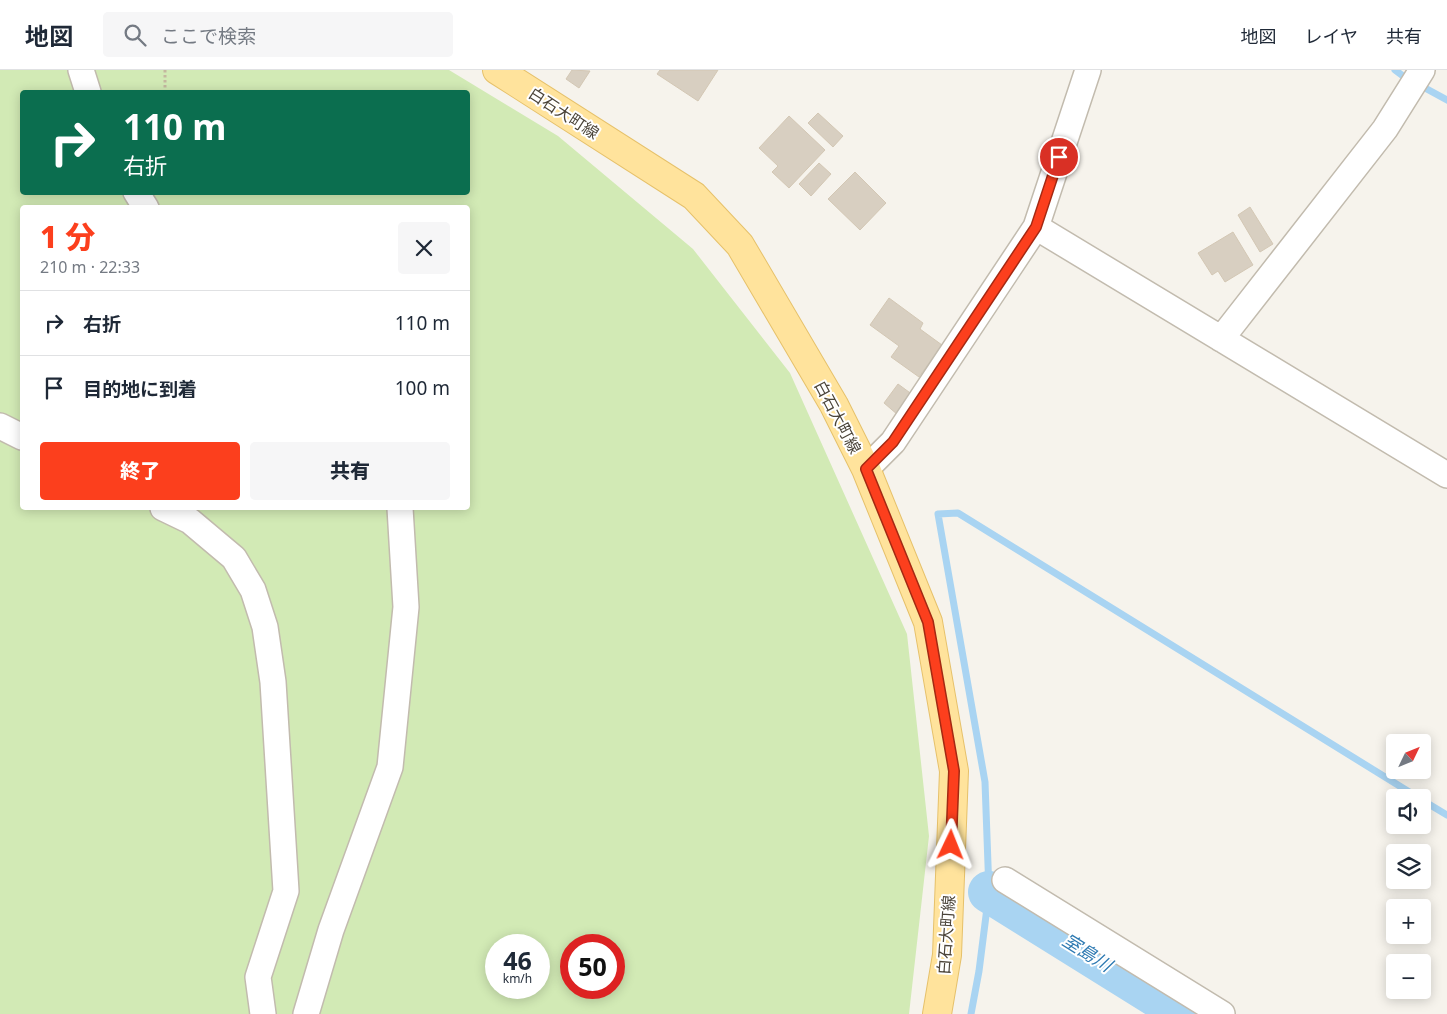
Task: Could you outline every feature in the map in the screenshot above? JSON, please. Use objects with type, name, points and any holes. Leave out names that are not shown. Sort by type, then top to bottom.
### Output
[{"type":"main road","name":"白石大町線","points":[[497,70],[694,196],[740,245],[834,405],[866,469],[928,622],[954,771],[947,956],[938,1014]]},
{"type":"street","points":[[81,70],[87,90]]},
{"type":"street","points":[[866,469],[893,442],[1036,227],[1088,70]]},
{"type":"street","points":[[1221,339],[1386,129],[1417,79]]},
{"type":"street","points":[[1036,227],[1447,475]]},
{"type":"street","points":[[0,426],[20,436]]},
{"type":"street","points":[[167,510],[190,521],[234,558],[253,590],[265,627],[273,682],[286,892],[258,977],[263,1014]]},
{"type":"street","points":[[306,1014],[331,930],[390,767],[406,607],[400,510]]},
{"type":"street","points":[[1005,880],[1222,1014]]},
{"type":"path","points":[[165,70],[165,90]]},
{"type":"green space","points":[[0,70],[449,70],[558,136],[693,249],[790,373],[907,634],[929,836],[909,1014],[0,1014]]},
{"type":"building","points":[[572,70],[590,71],[579,88],[566,79]]},
{"type":"building","points":[[660,70],[718,70],[698,101],[657,74]]},
{"type":"building","points":[[818,113],[843,136],[833,147],[808,123]]},
{"type":"building","points":[[789,116],[825,150],[789,188],[772,172],[778,166],[759,148]]},
{"type":"building","points":[[819,163],[831,174],[811,196],[799,184]]},
{"type":"building","points":[[855,172],[886,203],[860,230],[828,199]]},
{"type":"building","points":[[1250,207],[1273,244],[1260,252],[1238,215]]},
{"type":"building","points":[[1233,232],[1253,265],[1225,282],[1218,271],[1212,275],[1198,253]]},
{"type":"building","points":[[889,298],[923,323],[920,329],[942,345],[919,377],[891,357],[899,346],[870,325]]},
{"type":"building","points":[[898,384],[913,395],[898,415],[884,403]]},
{"type":"waterway","name":"室島川","points":[[1395,70],[1447,100]]},
{"type":"waterway","points":[[971,1014],[979,971],[989,892],[985,782],[938,514],[958,513],[1404,789]]},
{"type":"waterway","points":[[1431,805],[1447,815]]},
{"type":"waterway","name":"室島川","points":[[989,892],[1185,1014]]},
{"type":"route","points":[[951,845],[954,771],[928,622],[866,469],[893,442],[1036,227],[1059,157]]}]
